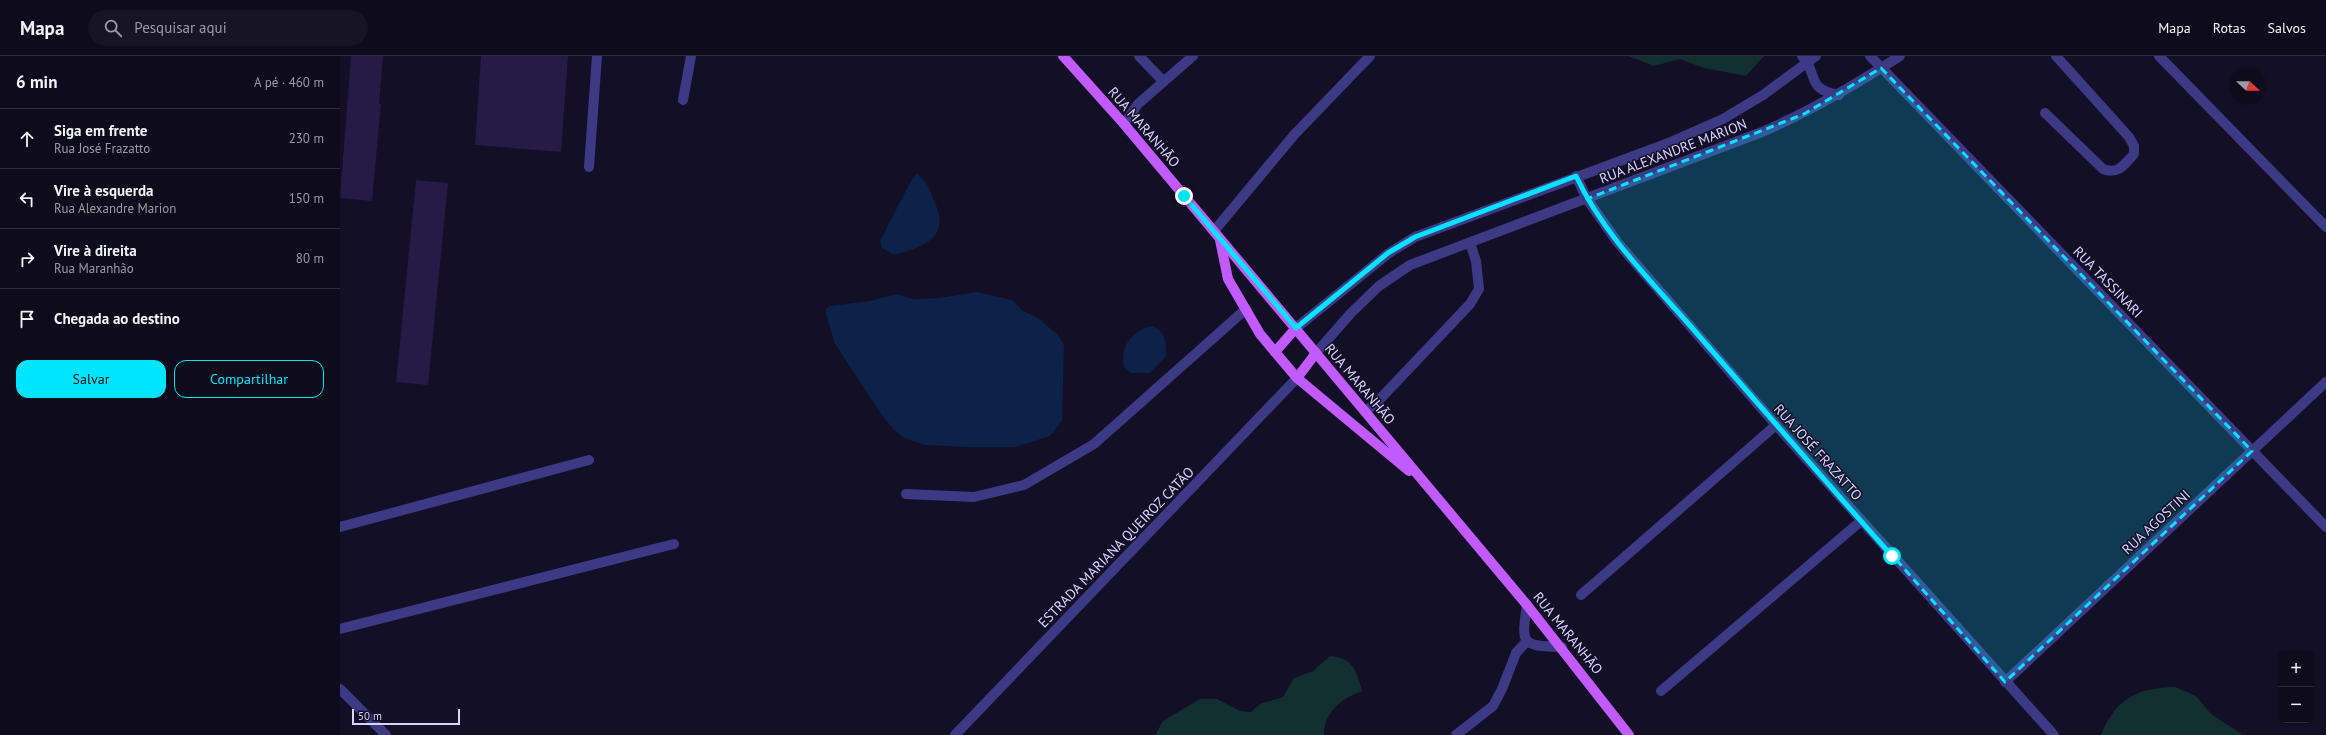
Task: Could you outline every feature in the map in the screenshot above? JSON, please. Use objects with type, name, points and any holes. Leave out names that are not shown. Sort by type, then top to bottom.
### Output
[{"type":"main road","name":"RUA MARANHÃO","points":[[1063,56],[1124,124],[1527,605],[1562,647],[1629,735]]},
{"type":"main road","points":[[1217,235],[1228,279],[1260,334],[1275,352],[1297,378],[1426,484]]},
{"type":"main road","points":[[1275,352],[1296,328]]},
{"type":"main road","points":[[1297,378],[1316,353]]},
{"type":"street","points":[[589,167],[597,56]]},
{"type":"street","points":[[683,100],[691,56]]},
{"type":"street","points":[[1139,56],[1163,81]]},
{"type":"street","points":[[1124,124],[1138,104],[1193,56]]},
{"type":"street","points":[[1217,235],[1294,135],[1370,56]]},
{"type":"street","name":"RUA ALEXANDRE MARION","points":[[1296,328],[1388,253],[1415,237],[1576,176],[1666,144],[1723,118],[1763,96],[1804,59],[1816,56]]},
{"type":"street","name":"RUA TASSINARI","points":[[1870,56],[2326,527]]},
{"type":"street","name":"RUA ALEXANDRE MARION","points":[[1316,353],[1351,313],[1379,286],[1410,265],[1762,132],[1804,114],[1839,95],[1900,56]]},
{"type":"street","points":[[2045,113],[2103,169],[2111,172],[2120,170],[2134,154],[2134,146],[2129,137],[2056,56]]},
{"type":"street","points":[[2159,56],[2326,227]]},
{"type":"street","points":[[1804,59],[1811,77],[1818,88],[1839,95]]},
{"type":"street","name":"RUA JOSÉ FRAZATTO","points":[[1576,176],[1586,199],[1618,243],[1776,425],[2054,735]]},
{"type":"street","points":[[1365,412],[1380,399],[1470,304],[1479,289],[1476,261],[1470,243]]},
{"type":"street","points":[[906,494],[974,498],[1024,485],[1094,444],[1246,309]]},
{"type":"street","name":"ESTRADA MARIANA QUEIROZ CATÃO","points":[[955,735],[1297,378]]},
{"type":"street","name":"RUA AGOSTINI","points":[[2005,682],[2326,382]]},
{"type":"street","points":[[1581,595],[1776,425]]},
{"type":"street","points":[[340,527],[589,460]]},
{"type":"street","points":[[1661,691],[1862,521]]},
{"type":"street","points":[[340,629],[674,544]]},
{"type":"street","points":[[1527,605],[1523,634],[1527,641],[1539,647],[1562,647]]},
{"type":"street","points":[[1456,735],[1493,706],[1502,689],[1516,653],[1527,641]]},
{"type":"street","points":[[340,689],[341,692],[386,735]]},
{"type":"highlighted area","points":[[1881,68],[2252,451],[2005,682],[1776,425],[1618,243],[1587,199],[1804,114]]},
{"type":"green space","points":[[1628,56],[1764,56],[1746,76],[1704,68],[1680,59],[1654,66]]},
{"type":"green space","points":[[1330,656],[1338,657],[1353,667],[1362,691],[1341,702],[1336,707],[1327,719],[1324,735],[1155,735],[1163,721],[1200,699],[1217,699],[1240,711],[1251,712],[1260,704],[1283,697],[1294,678],[1313,671]]},
{"type":"green space","points":[[2175,687],[2196,696],[2211,714],[2243,735],[2101,735],[2114,712],[2129,698],[2150,690]]},
{"type":"water","points":[[917,174],[927,185],[935,203],[939,215],[937,233],[924,244],[894,255],[882,248],[880,241],[911,181]]},
{"type":"water","points":[[976,292],[1012,300],[1023,311],[1038,318],[1057,334],[1064,345],[1062,421],[1050,436],[1015,447],[925,445],[905,438],[894,430],[881,414],[834,342],[825,310],[830,306],[870,301],[897,294],[913,299],[940,298]]},
{"type":"water","points":[[1151,326],[1160,331],[1164,338],[1166,356],[1150,373],[1132,373],[1124,367],[1123,359],[1128,341],[1138,332]]},
{"type":"building","points":[[351,56],[383,56],[379,104],[381,104],[372,201],[340,198]]},
{"type":"building","points":[[481,56],[568,56],[561,152],[475,145]]},
{"type":"building","points":[[416,180],[448,183],[428,385],[396,382]]},
{"type":"route","points":[[1184,196],[1296,328],[1388,253],[1415,237],[1576,176],[1586,199],[1618,243],[1892,556]]}]
